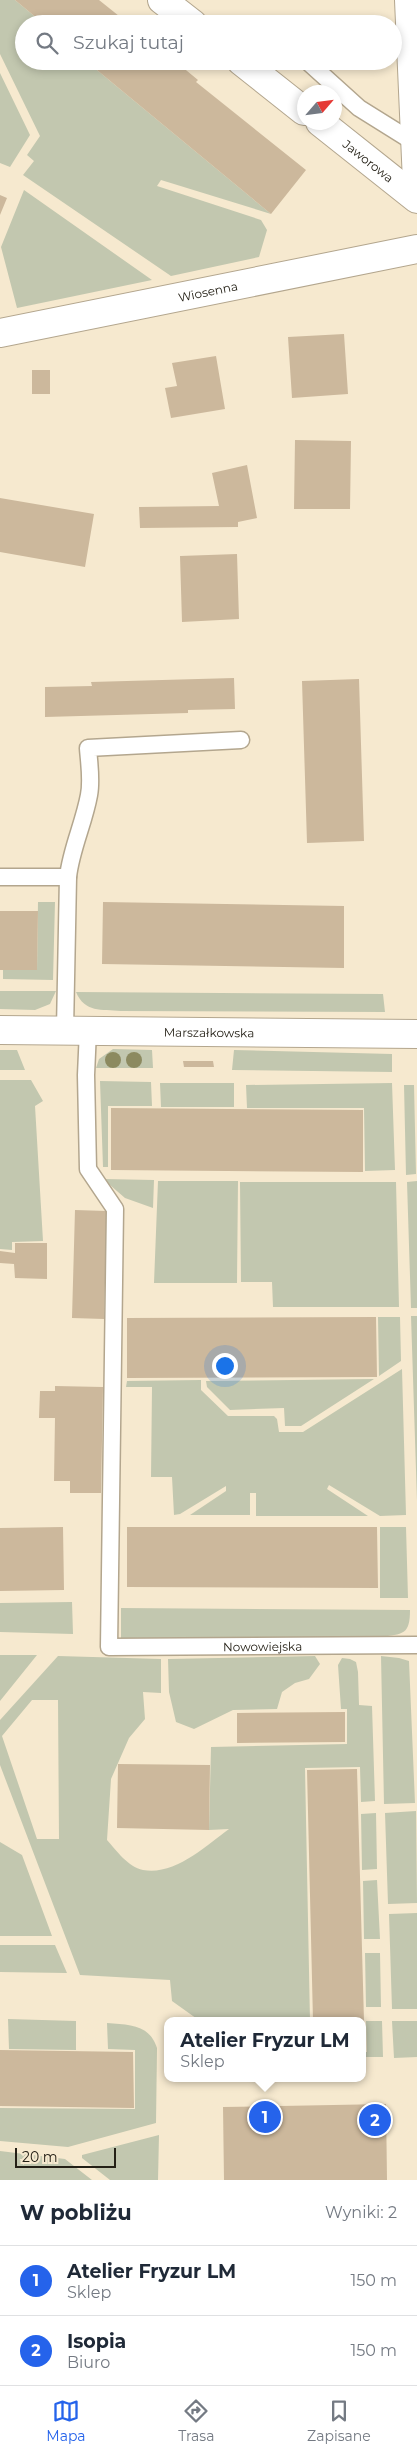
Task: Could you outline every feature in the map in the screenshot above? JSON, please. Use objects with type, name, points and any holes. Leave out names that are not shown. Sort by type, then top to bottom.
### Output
[{"type":"street","points":[[162,0],[181,15]]},
{"type":"street","points":[[409,0],[417,182]]},
{"type":"street","points":[[252,70],[297,105]]},
{"type":"street","name":"Jaworowa","points":[[330,130],[417,199]]},
{"type":"street","name":"Wiosenna","points":[[0,333],[417,249]]},
{"type":"street","name":"Marszałkowska","points":[[0,1030],[417,1034]]},
{"type":"lane","points":[[317,70],[359,108],[415,143]]},
{"type":"lane","points":[[76,1030],[68,877],[70,860],[90,793],[88,748],[241,740]]},
{"type":"lane","points":[[0,877],[68,877]]},
{"type":"lane","name":"Nowowiejska","points":[[76,1030],[86,1075],[88,1169],[115,1209],[109,1647],[417,1645]]},
{"type":"green space","points":[[0,0],[15,0],[33,15],[15,15],[15,70],[97,70],[271,214],[161,180],[157,186],[261,220],[267,230],[259,257],[171,276],[23,175],[34,161],[27,155],[40,136],[0,54]]},
{"type":"green space","points":[[0,73],[30,135],[10,167],[0,163]]},
{"type":"green space","points":[[24,190],[152,280],[17,308],[1,247]]},
{"type":"green space","points":[[38,902],[55,902],[53,980],[3,979],[3,970],[37,970]]},
{"type":"green space","points":[[0,991],[56,991],[50,1004],[35,1010],[0,1009]]},
{"type":"green space","points":[[76,992],[383,994],[385,1012],[121,1011],[89,1007],[84,1004]]},
{"type":"green space","points":[[113,1049],[152,1050],[153,1068],[96,1068],[99,1059]]},
{"type":"green space","points":[[0,1050],[17,1050],[25,1070],[0,1070]]},
{"type":"green space","points":[[234,1050],[392,1054],[392,1072],[232,1070]]},
{"type":"green space","points":[[0,1080],[31,1080],[43,1101],[35,1106],[43,1241],[12,1242],[12,1250],[0,1249]]},
{"type":"green space","points":[[100,1081],[151,1082],[152,1106],[108,1106],[108,1167],[103,1167]]},
{"type":"green space","points":[[160,1083],[234,1083],[234,1107],[161,1107]]},
{"type":"green space","points":[[392,1083],[395,1170],[365,1171],[364,1108],[247,1108],[246,1085]]},
{"type":"green space","points":[[404,1085],[414,1085],[416,1174],[406,1175]]},
{"type":"green space","points":[[103,1179],[154,1180],[153,1208],[125,1198]]},
{"type":"green space","points":[[158,1181],[238,1181],[237,1283],[154,1283]]},
{"type":"green space","points":[[417,1181],[417,1308],[411,1308],[407,1182]]},
{"type":"green space","points":[[240,1182],[396,1182],[399,1307],[273,1307],[272,1282],[241,1282]]},
{"type":"green space","points":[[411,1316],[417,1316],[417,1501]]},
{"type":"green space","points":[[378,1317],[400,1317],[401,1361],[379,1376]]},
{"type":"green space","points":[[402,1369],[406,1515],[380,1516],[329,1485],[327,1489],[368,1516],[256,1516],[256,1493],[250,1493],[250,1515],[190,1515],[226,1491],[226,1486],[180,1514],[174,1515],[172,1477],[151,1477],[152,1387],[126,1387],[127,1381],[201,1380],[201,1390],[228,1416],[274,1416],[277,1419],[279,1432],[303,1432]]},
{"type":"green space","points":[[374,1379],[301,1426],[285,1426],[284,1408],[230,1410],[207,1387],[206,1381]]},
{"type":"green space","points":[[380,1527],[406,1527],[408,1598],[380,1598]]},
{"type":"green space","points":[[72,1602],[73,1634],[0,1632],[0,1603]]},
{"type":"green space","points":[[121,1608],[410,1610],[410,1618],[407,1629],[404,1632],[380,1637],[121,1638]]},
{"type":"green space","points":[[0,1655],[37,1655],[0,1701]]},
{"type":"green space","points":[[58,1656],[161,1659],[161,1693],[143,1692],[145,1719],[129,1738],[111,1779],[107,1840],[123,1858],[138,1868],[155,1871],[166,1869],[189,1858],[229,1829],[209,1830],[211,1747],[347,1744],[347,1709],[341,1709],[338,1665],[342,1658],[356,1662],[359,1705],[372,1706],[375,1801],[361,1802],[360,1767],[305,1768],[310,2017],[194,2017],[172,2001],[170,1980],[80,1975],[0,1765],[0,1720]],"holes":[[[32,1700],[58,1700],[59,1839],[37,1839],[2,1736]]]},
{"type":"green space","points":[[315,1656],[320,1664],[309,1679],[295,1683],[282,1692],[277,1709],[233,1710],[194,1729],[176,1722],[169,1692],[168,1659]]},
{"type":"green space","points":[[381,1656],[409,1661],[415,1803],[384,1804]]},
{"type":"green space","points":[[416,1811],[417,1903],[388,1904],[385,1813]]},
{"type":"green space","points":[[376,1813],[377,1869],[362,1870],[361,1814]]},
{"type":"green space","points":[[0,1842],[22,1855],[52,1936],[0,1936]]},
{"type":"green space","points":[[377,1880],[380,1939],[364,1939],[363,1881]]},
{"type":"green space","points":[[417,1913],[417,2009],[392,2009],[389,1914]]},
{"type":"green space","points":[[0,1945],[55,1945],[67,1973],[0,1972]]},
{"type":"green space","points":[[365,1953],[380,1953],[381,2007],[366,2007]]},
{"type":"green space","points":[[8,2019],[76,2021],[76,2050],[9,2049]]},
{"type":"green space","points":[[366,2021],[382,2021],[383,2057],[366,2057]]},
{"type":"green space","points":[[392,2021],[417,2021],[417,2057],[394,2058]]},
{"type":"green space","points":[[107,2023],[131,2025],[144,2030],[149,2034],[157,2048],[156,2123],[68,2147],[0,2141],[0,2108],[135,2109],[135,2050],[108,2049]]},
{"type":"green space","points":[[159,2135],[158,2180],[110,2180],[82,2158],[82,2155]]},
{"type":"green space","points":[[0,2151],[65,2159],[92,2180],[0,2180]]},
{"type":"building","points":[[15,0],[99,0],[118,15],[33,15]]},
{"type":"building","points":[[97,70],[186,70],[198,80],[196,82],[306,170],[271,214]]},
{"type":"building","points":[[0,195],[7,198],[0,215]]},
{"type":"building","points":[[344,334],[348,394],[292,398],[288,337]]},
{"type":"building","points":[[216,356],[225,409],[171,418],[165,388],[177,386],[172,363]]},
{"type":"building","points":[[32,370],[50,370],[50,394],[32,394]]},
{"type":"building","points":[[295,440],[351,441],[350,509],[294,509]]},
{"type":"building","points":[[247,465],[257,518],[238,522],[238,527],[140,528],[139,507],[219,506],[212,473]]},
{"type":"building","points":[[0,498],[94,514],[85,567],[0,552]]},
{"type":"building","points":[[237,554],[239,619],[182,622],[180,556]]},
{"type":"building","points":[[234,678],[235,709],[188,710],[188,713],[45,717],[45,687],[92,686],[91,682]]},
{"type":"building","points":[[359,679],[364,841],[307,843],[302,681]]},
{"type":"building","points":[[103,902],[344,906],[344,968],[102,964]]},
{"type":"building","points":[[0,911],[38,911],[37,970],[0,970]]},
{"type":"building","points":[[183,1061],[213,1061],[214,1067],[184,1067]]},
{"type":"building","points":[[111,1108],[363,1110],[363,1172],[111,1170]]},
{"type":"building","points":[[75,1210],[107,1211],[104,1319],[72,1318]]},
{"type":"building","points":[[15,1243],[47,1243],[47,1279],[15,1278],[14,1264],[0,1263],[0,1251],[15,1253]]},
{"type":"building","points":[[376,1317],[377,1377],[127,1378],[127,1318]]},
{"type":"building","points":[[55,1386],[103,1387],[101,1493],[70,1493],[70,1481],[54,1481],[55,1418],[39,1418],[40,1391],[55,1391]]},
{"type":"building","points":[[63,1527],[64,1590],[0,1591],[0,1528]]},
{"type":"building","points":[[127,1527],[377,1527],[378,1588],[127,1587]]},
{"type":"building","points":[[345,1712],[345,1742],[237,1743],[237,1713]]},
{"type":"building","points":[[118,1764],[210,1765],[209,1830],[117,1828]]},
{"type":"building","points":[[357,1769],[364,2017],[313,2017],[307,1770]]},
{"type":"building","points":[[0,2050],[133,2052],[134,2108],[0,2106]]},
{"type":"building","points":[[386,2104],[387,2180],[224,2180],[223,2107]]},
{"type":"place","name":"Atelier Fryzur LM","points":[[265,2117]]},
{"type":"place","name":"Isopia","points":[[375,2120]]}]
